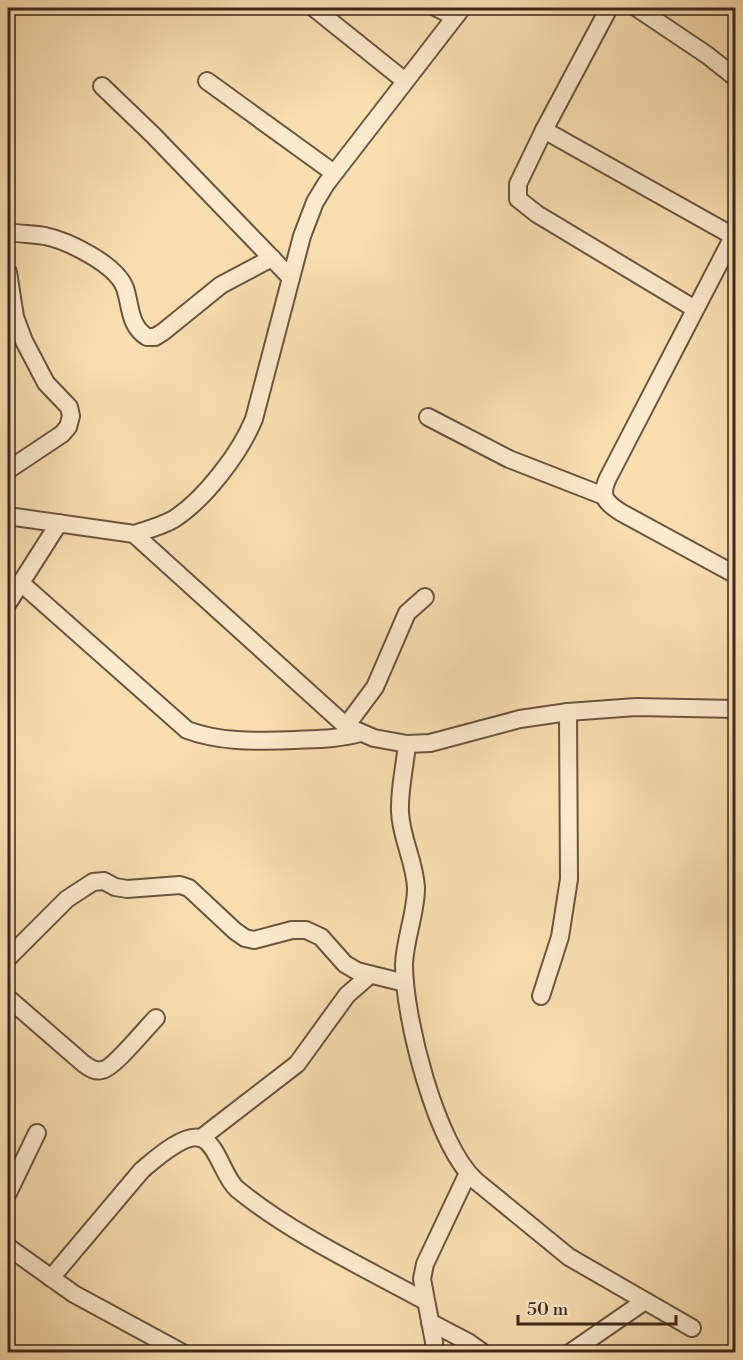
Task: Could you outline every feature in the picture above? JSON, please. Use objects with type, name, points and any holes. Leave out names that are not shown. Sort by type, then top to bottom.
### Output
[{"type":"street","points":[[314,8],[405,81]]},
{"type":"street","points":[[8,516],[134,534],[174,519],[203,493],[228,465],[248,434],[254,418],[302,236],[315,202],[334,173],[459,12],[437,8]]},
{"type":"street","points":[[609,8],[518,184],[518,199],[537,214],[695,309]]},
{"type":"street","points":[[637,8],[707,55],[735,78]]},
{"type":"street","points":[[207,81],[334,173]]},
{"type":"street","points":[[102,86],[153,135],[291,278]]},
{"type":"street","points":[[544,130],[734,233],[608,478],[604,496],[608,504],[622,513],[735,575]]},
{"type":"street","points":[[8,232],[44,236],[63,241],[108,267],[124,286],[134,325],[147,337],[155,337],[163,332],[221,285],[272,258]]},
{"type":"street","points":[[8,272],[15,317],[24,341],[46,383],[69,407],[71,416],[68,427],[62,434],[8,470]]},
{"type":"street","points":[[428,417],[509,459],[604,496]]},
{"type":"street","points":[[8,603],[59,523]]},
{"type":"street","points":[[134,534],[353,730],[407,744],[430,743],[520,719],[568,712],[636,707],[735,709]]},
{"type":"street","points":[[21,582],[187,730],[202,736],[247,741],[344,737],[353,730],[375,687],[407,613],[425,597]]},
{"type":"street","points":[[541,996],[560,937],[568,879],[568,712]]},
{"type":"street","points":[[407,744],[400,812],[416,888],[404,961],[405,983],[420,1059],[433,1105],[457,1158],[468,1173],[569,1257],[692,1328]]},
{"type":"street","points":[[8,958],[67,899],[93,882],[104,881],[127,890],[180,885],[189,888],[245,938],[254,940],[292,930],[306,930],[321,938],[345,964],[370,975],[405,983]]},
{"type":"street","points":[[201,1138],[297,1064],[347,995],[370,975]]},
{"type":"street","points":[[8,998],[95,1071],[105,1070],[114,1064],[156,1017]]},
{"type":"street","points":[[8,1193],[38,1133]]},
{"type":"street","points":[[51,1278],[142,1170],[159,1155],[189,1138],[201,1138],[210,1144],[232,1185],[248,1198],[322,1244],[425,1301]]},
{"type":"street","points":[[434,1353],[422,1279],[425,1264],[468,1173]]},
{"type":"street","points":[[8,1247],[74,1294],[181,1353]]},
{"type":"street","points":[[571,1353],[645,1302]]},
{"type":"street","points":[[430,1323],[468,1342],[482,1353]]}]
